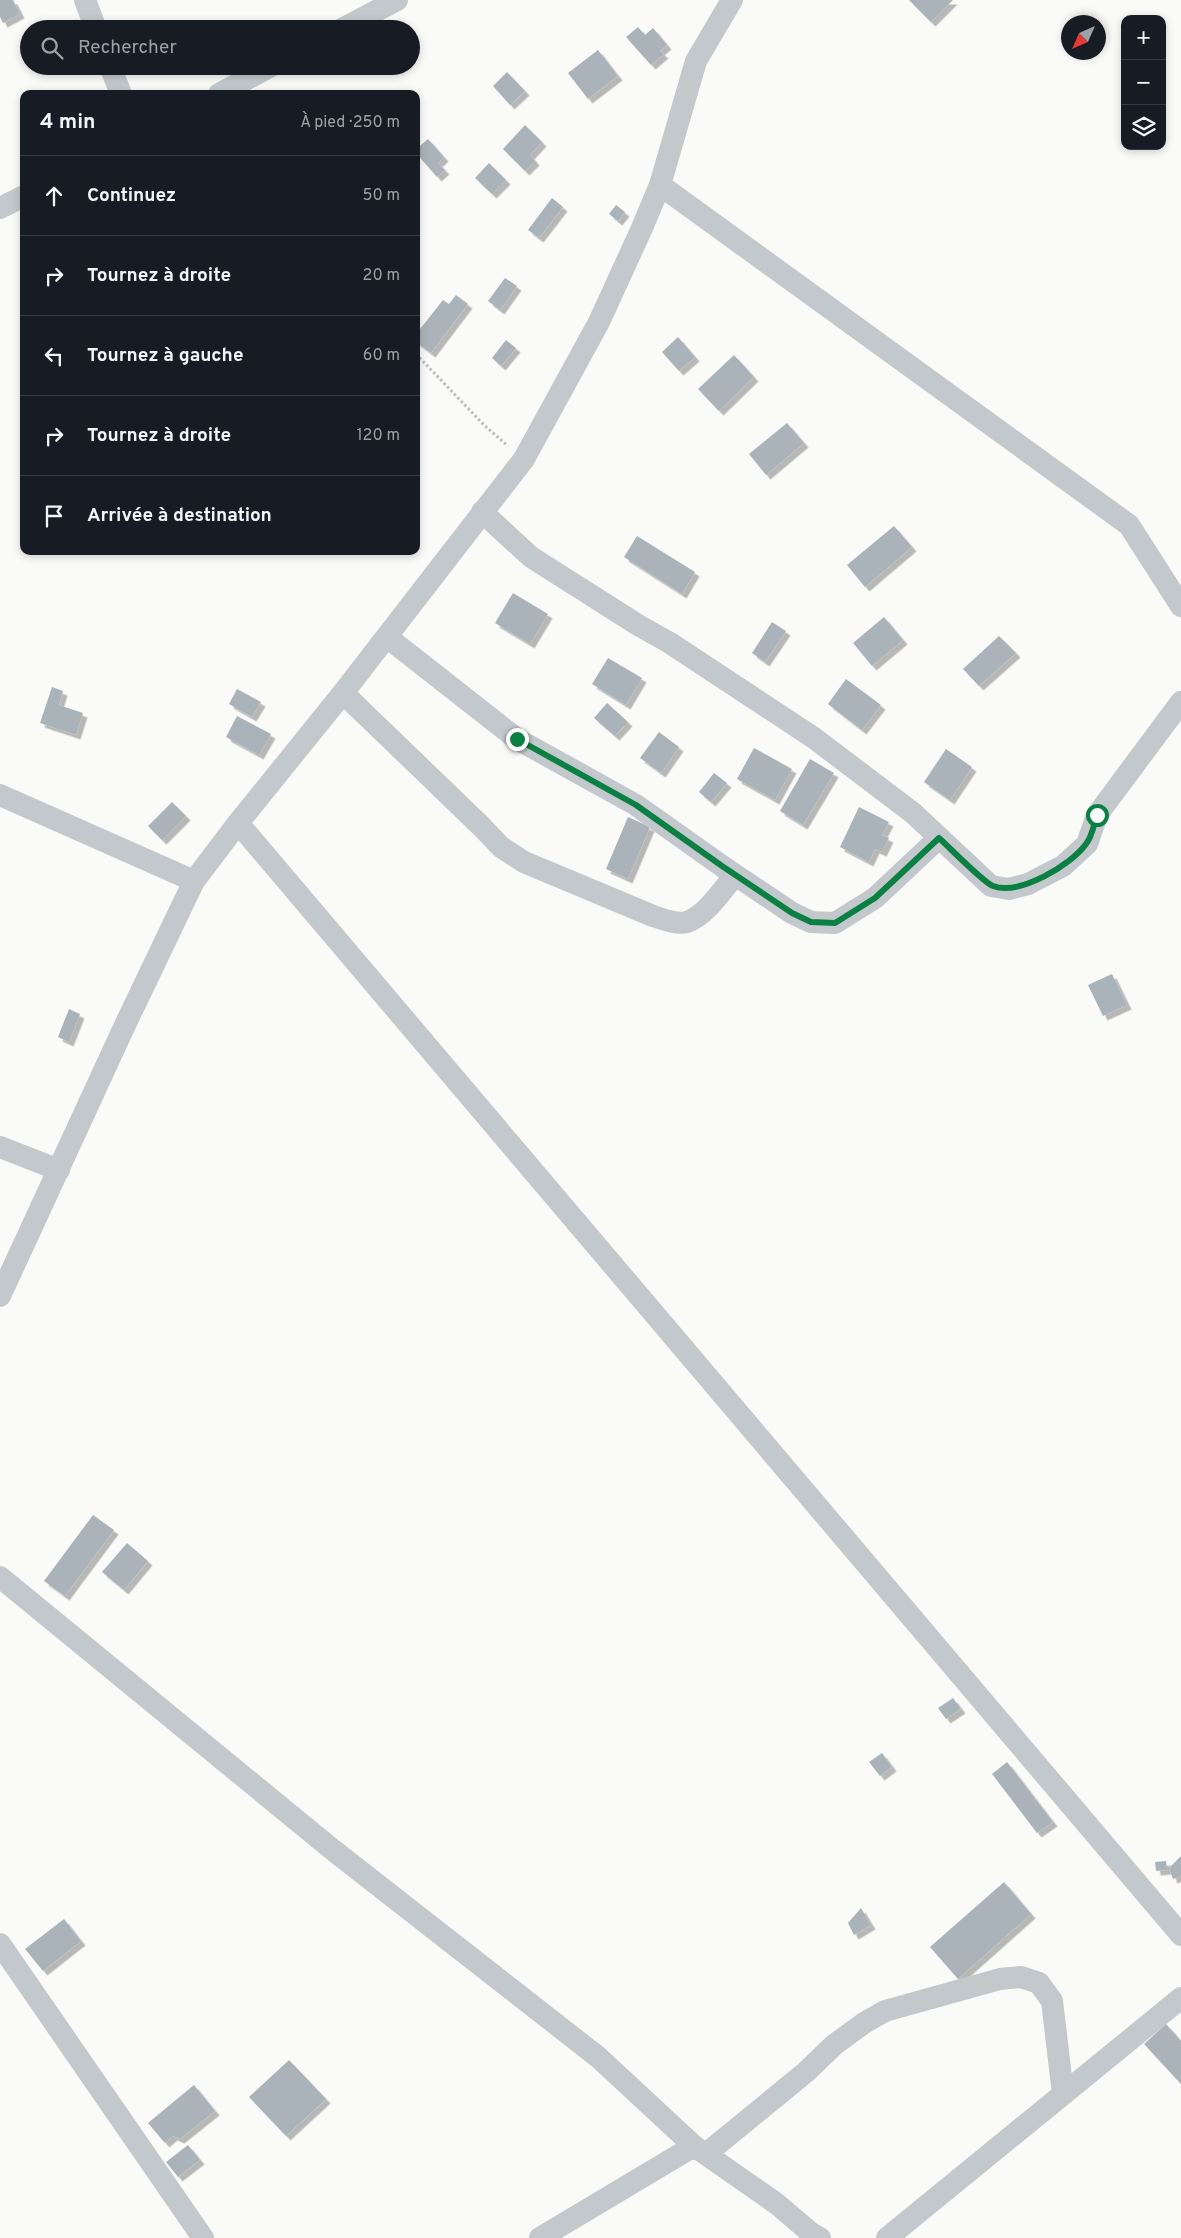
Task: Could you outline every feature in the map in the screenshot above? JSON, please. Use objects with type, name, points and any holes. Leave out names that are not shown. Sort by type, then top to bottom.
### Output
[{"type":"street","points":[[85,0],[93,20]]},
{"type":"street","points":[[359,20],[397,0]]},
{"type":"street","points":[[0,1296],[125,1024],[194,881],[238,823],[344,693],[524,459],[599,322],[660,185],[696,61],[732,0]]},
{"type":"street","points":[[114,75],[119,90]]},
{"type":"street","points":[[226,90],[254,75]]},
{"type":"street","points":[[660,185],[1129,525],[1181,606]]},
{"type":"street","points":[[0,208],[20,198]]},
{"type":"street","points":[[482,512],[531,557],[638,625],[670,643],[814,738],[913,813],[991,886],[1009,889],[1028,884],[1062,866],[1087,844],[1097,815],[1181,702]]},
{"type":"street","points":[[386,637],[517,739],[636,805],[735,875],[792,913],[811,922],[835,923],[875,898],[939,838]]},
{"type":"street","points":[[344,693],[501,847],[524,862],[653,916],[673,922],[686,922],[701,914],[735,875]]},
{"type":"street","points":[[0,795],[194,881]]},
{"type":"street","points":[[238,823],[1181,1935]]},
{"type":"street","points":[[0,1147],[59,1170]]},
{"type":"street","points":[[0,1577],[332,1850],[598,2057],[700,2150],[777,2204],[816,2236]]},
{"type":"street","points":[[0,1944],[203,2238]]},
{"type":"street","points":[[540,2238],[700,2150],[806,2072],[834,2045],[885,2011],[1000,1979],[1021,1978],[1039,1983],[1052,2001],[1063,2094]]},
{"type":"street","points":[[886,2238],[1181,1998]]},
{"type":"path","points":[[420,358],[485,426],[524,459]]},
{"type":"building","points":[[0,0],[13,0],[20,14],[3,23],[0,17]]},
{"type":"building","points":[[909,0],[953,0],[931,22]]},
{"type":"building","points":[[638,27],[645,35],[653,28],[667,45],[660,51],[664,54],[651,65],[626,37]]},
{"type":"building","points":[[598,50],[618,76],[588,99],[568,73]]},
{"type":"building","points":[[507,72],[525,91],[510,105],[493,86]]},
{"type":"building","points":[[525,125],[542,142],[530,155],[535,161],[525,171],[503,149]]},
{"type":"building","points":[[428,139],[444,157],[438,163],[445,170],[437,177],[420,158],[420,146]]},
{"type":"building","points":[[489,163],[506,180],[492,194],[475,178]]},
{"type":"building","points":[[552,198],[563,207],[539,238],[528,230]]},
{"type":"building","points":[[616,205],[625,212],[618,221],[609,214]]},
{"type":"building","points":[[505,278],[517,286],[500,310],[488,301]]},
{"type":"building","points":[[456,295],[468,304],[431,353],[420,345],[420,329],[443,300],[449,304]]},
{"type":"building","points":[[678,337],[695,357],[679,371],[662,352]]},
{"type":"building","points":[[506,340],[516,348],[501,366],[492,358]]},
{"type":"building","points":[[734,355],[754,377],[719,411],[698,389]]},
{"type":"building","points":[[787,423],[804,443],[766,475],[749,454]]},
{"type":"building","points":[[894,526],[912,547],[865,587],[847,565]]},
{"type":"building","points":[[637,536],[695,572],[682,594],[624,557]]},
{"type":"building","points":[[513,593],[548,614],[530,644],[495,623]]},
{"type":"building","points":[[884,617],[903,640],[872,666],[853,643]]},
{"type":"building","points":[[772,622],[786,631],[765,662],[752,653]]},
{"type":"building","points":[[999,636],[1016,653],[979,686],[963,669]]},
{"type":"building","points":[[608,658],[642,678],[626,705],[592,684]]},
{"type":"building","points":[[846,679],[881,705],[862,730],[828,704]]},
{"type":"building","points":[[52,687],[63,691],[59,705],[83,713],[76,735],[40,723]]},
{"type":"building","points":[[237,689],[261,702],[252,717],[229,704]]},
{"type":"building","points":[[607,703],[628,722],[615,736],[594,718]]},
{"type":"building","points":[[237,716],[271,734],[259,755],[226,737]]},
{"type":"building","points":[[659,732],[679,747],[661,773],[640,758]]},
{"type":"building","points":[[754,748],[792,769],[775,800],[737,779]]},
{"type":"building","points":[[946,749],[972,767],[950,800],[924,782]]},
{"type":"building","points":[[810,759],[834,773],[803,825],[780,811]]},
{"type":"building","points":[[714,773],[727,783],[711,802],[699,792]]},
{"type":"building","points":[[172,802],[186,816],[162,840],[148,826]]},
{"type":"building","points":[[859,807],[889,822],[882,835],[889,838],[882,852],[875,849],[869,862],[840,847]]},
{"type":"building","points":[[628,817],[650,827],[628,879],[606,869]]},
{"type":"building","points":[[1112,974],[1127,1005],[1103,1016],[1088,985]]},
{"type":"building","points":[[69,1009],[80,1014],[69,1042],[58,1037]]},
{"type":"building","points":[[93,1515],[114,1530],[65,1596],[44,1581]]},
{"type":"building","points":[[127,1543],[148,1561],[124,1590],[102,1572]]},
{"type":"building","points":[[953,1698],[961,1709],[946,1719],[938,1708]]},
{"type":"building","points":[[882,1753],[892,1767],[880,1776],[869,1762]]},
{"type":"building","points":[[1007,1762],[1053,1822],[1037,1833],[992,1774]]},
{"type":"building","points":[[1181,1856],[1181,1876],[1173,1879],[1169,1868]]},
{"type":"building","points":[[1166,1861],[1167,1870],[1156,1871],[1155,1862]]},
{"type":"building","points":[[1004,1882],[1031,1914],[958,1979],[930,1947]]},
{"type":"building","points":[[861,1908],[871,1925],[854,1935],[848,1923]]},
{"type":"building","points":[[64,1919],[81,1941],[43,1971],[25,1949]]},
{"type":"building","points":[[1166,2024],[1181,2041],[1181,2084],[1144,2044]]},
{"type":"building","points":[[289,2060],[326,2099],[286,2136],[249,2097]]},
{"type":"building","points":[[194,2085],[215,2111],[180,2139],[173,2136],[165,2143],[148,2123]]},
{"type":"building","points":[[188,2145],[200,2160],[178,2177],[166,2162]]},
{"type":"route","points":[[517,739],[636,805],[792,913],[811,922],[835,923],[875,898],[939,838],[991,886],[1009,889],[1028,884],[1062,866],[1087,844],[1097,815]]}]
